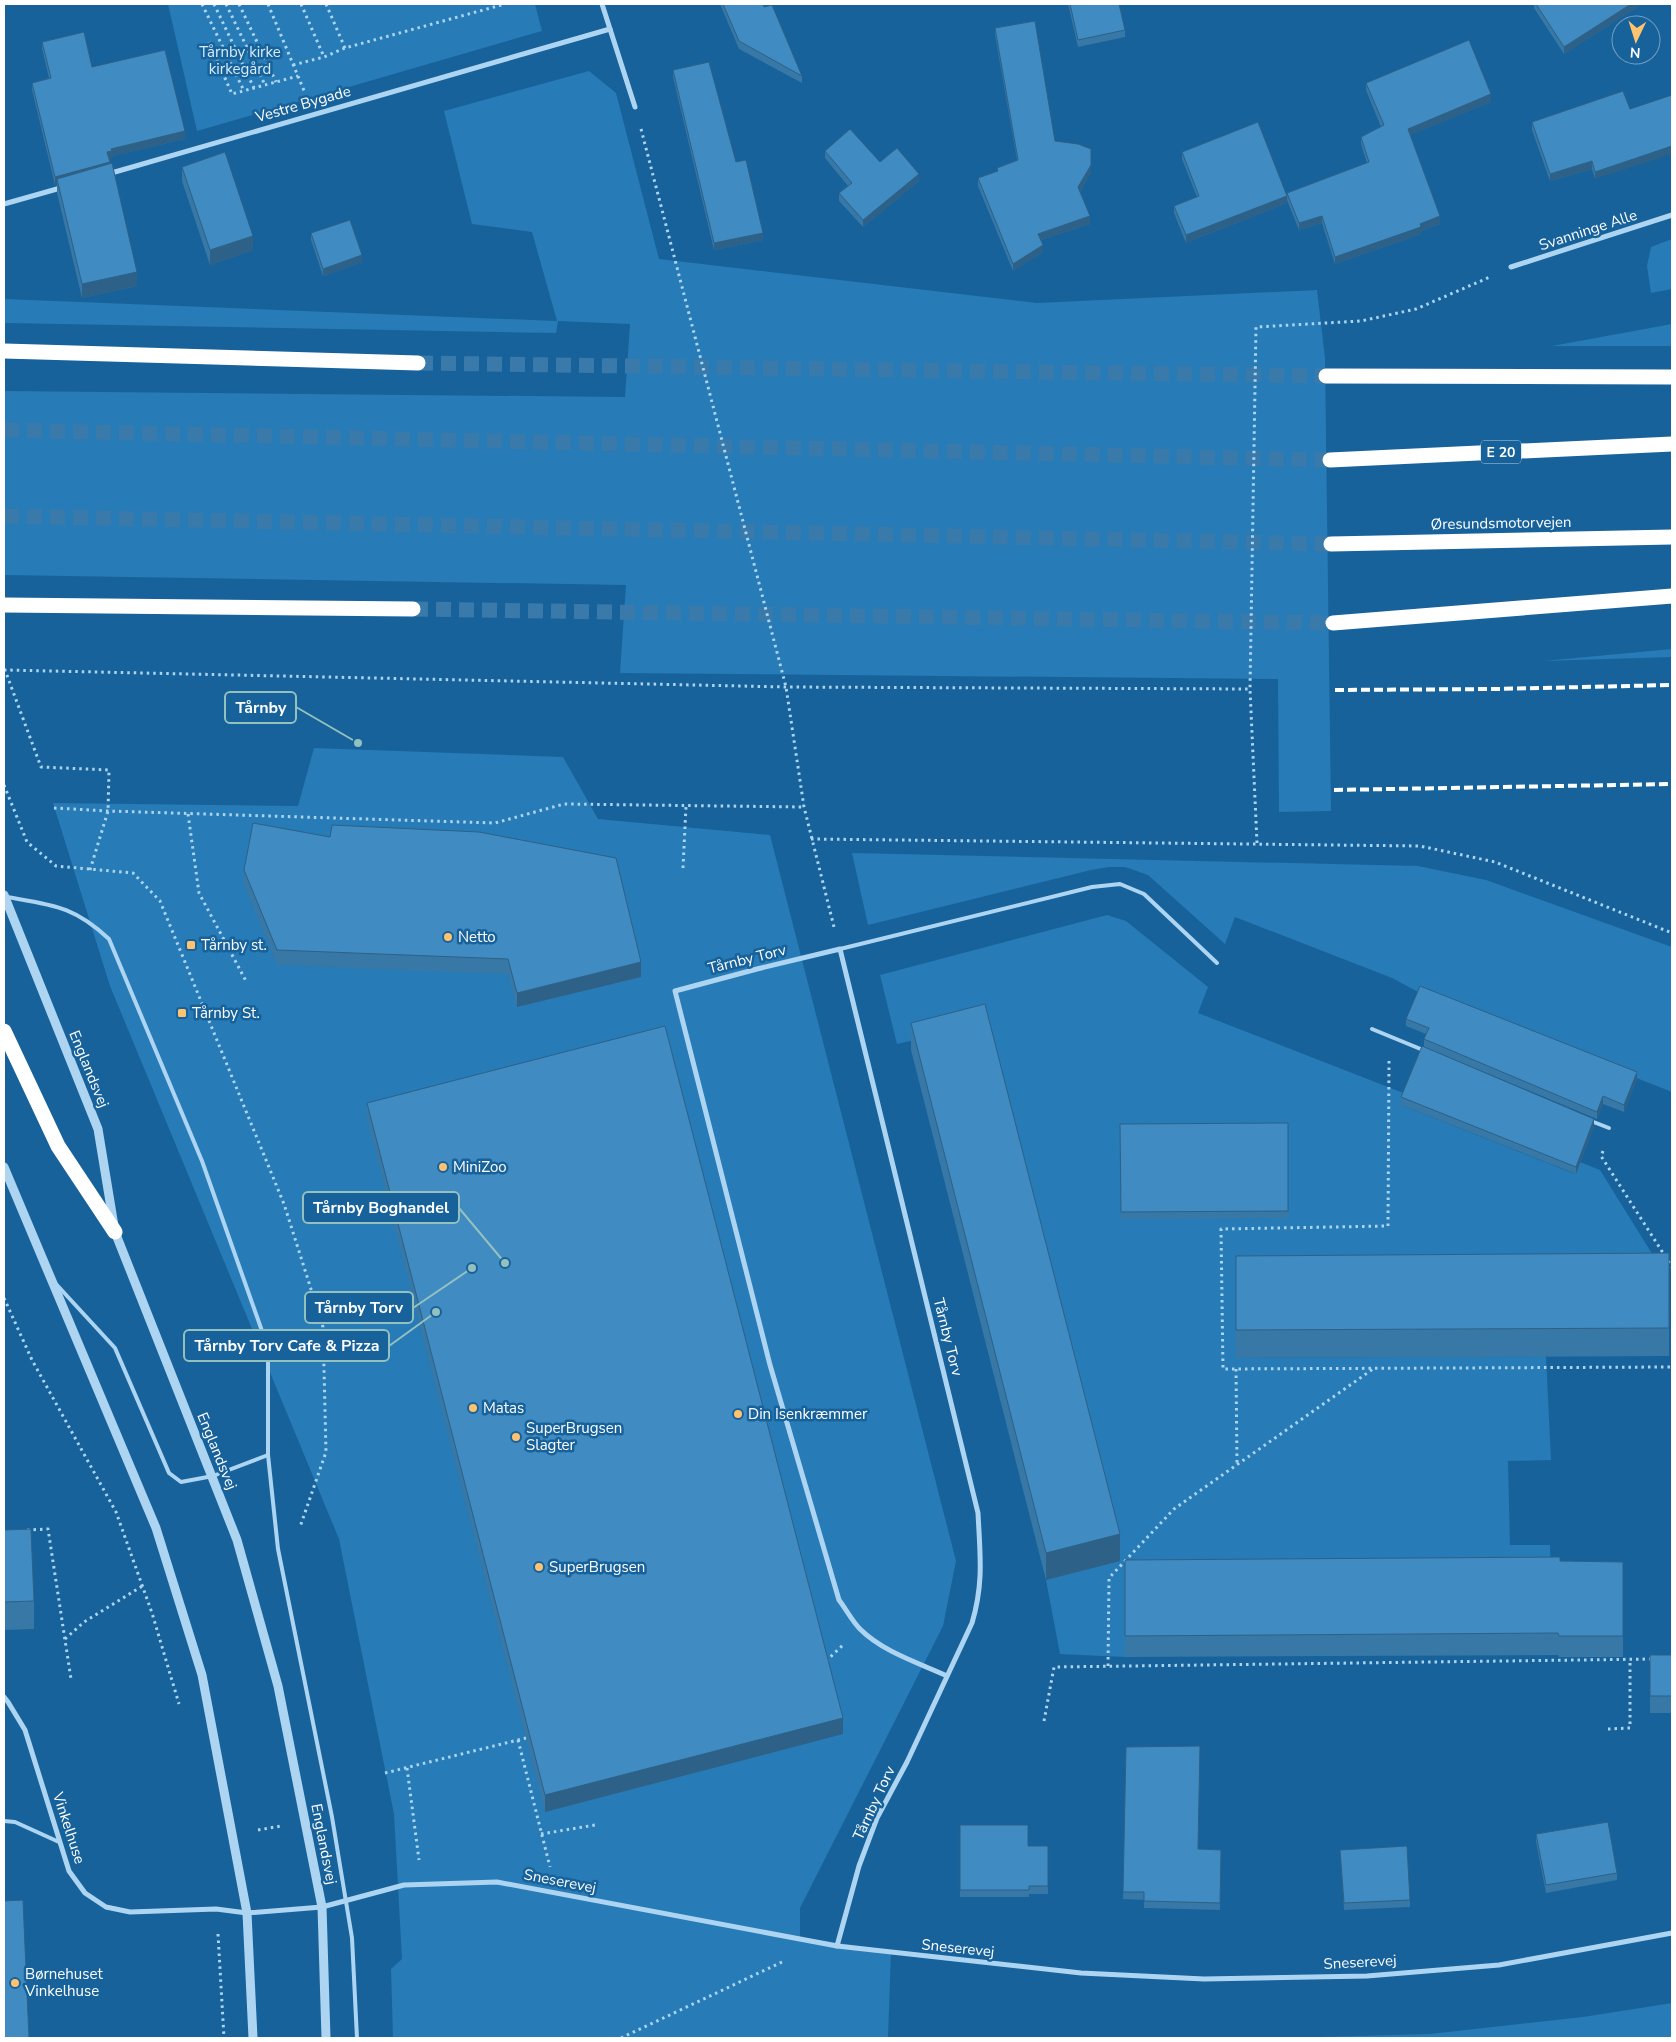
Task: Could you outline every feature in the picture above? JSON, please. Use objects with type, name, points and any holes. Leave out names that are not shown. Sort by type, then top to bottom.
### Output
[{"type":"highway","points":[[4,351],[418,363]]},
{"type":"highway","points":[[1326,376],[1672,377]]},
{"type":"highway","name":"E 20","points":[[1330,460],[1672,444]]},
{"type":"highway","name":"Øresundsmotorvejen","points":[[1331,544],[1672,537]]},
{"type":"highway","points":[[1333,623],[1672,596]]},
{"type":"highway","points":[[4,605],[413,609]]},
{"type":"highway","points":[[4,1031],[58,1146],[115,1232]]},
{"type":"street","points":[[602,4],[635,107]]},
{"type":"street","name":"Vestre Bygade","points":[[98,177],[610,28]]},
{"type":"street","points":[[4,204],[69,185]]},
{"type":"street","name":"Svanninge Alle","points":[[1511,267],[1672,215]]},
{"type":"street","name":"Englandsvej","points":[[4,896],[98,1129],[115,1232],[237,1540],[278,1686],[322,1907],[326,2038]]},
{"type":"street","name":"Tårnby Torv","points":[[837,1946],[859,1866],[877,1818],[907,1762],[972,1623],[978,1602],[981,1580],[978,1513],[840,949],[675,991],[770,1365],[839,1600],[860,1629],[890,1650],[947,1676]]},
{"type":"street","points":[[4,1167],[156,1528],[202,1675],[234,1834],[247,1913],[253,2038]]},
{"type":"street","name":"Vinkelhuse","points":[[4,1698],[24,1730],[69,1871],[85,1893],[106,1907],[130,1912],[216,1909],[247,1913]]},
{"type":"street","name":"Sneserevej","points":[[247,1913],[322,1907],[404,1885],[497,1882],[837,1946],[1081,1973],[1214,1978],[1367,1976],[1499,1965],[1672,1933]]},
{"type":"lane","points":[[840,949],[1092,887],[1120,884],[1144,894],[1217,964]]},
{"type":"lane","points":[[4,896],[52,905],[74,913],[92,923],[109,939],[202,1161],[268,1348],[268,1455],[278,1549],[330,1808],[352,1938],[357,2038]]},
{"type":"lane","points":[[1372,1029],[1425,1051]]},
{"type":"lane","points":[[1590,1120],[1609,1128]]},
{"type":"lane","points":[[50,1277],[115,1348],[169,1473],[181,1482],[213,1476],[268,1455]]},
{"type":"lane","points":[[4,1820],[15,1822],[59,1842]]},
{"type":"path","points":[[202,4],[244,91]]},
{"type":"path","points":[[214,4],[254,88]]},
{"type":"path","points":[[226,4],[265,85]]},
{"type":"path","points":[[240,4],[276,82]]},
{"type":"path","points":[[268,4],[313,114]]},
{"type":"path","points":[[301,4],[324,57]]},
{"type":"path","points":[[326,4],[344,48]]},
{"type":"path","points":[[293,65],[324,57],[344,48],[505,4]]},
{"type":"path","points":[[209,42],[232,94],[298,76]]},
{"type":"path","points":[[635,107],[786,687],[804,807],[840,949]]},
{"type":"path","points":[[1257,843],[1250,689],[1256,327],[1360,321],[1416,309],[1511,267]]},
{"type":"path","points":[[90,870],[108,811],[109,770],[41,767],[5,670],[786,687],[1250,689]]},
{"type":"path","points":[[54,808],[495,824],[564,804],[804,807]]},
{"type":"path","points":[[683,868],[686,806]]},
{"type":"path","points":[[188,814],[199,893],[246,981]]},
{"type":"path","points":[[811,839],[1420,846],[1495,862],[1672,933]]},
{"type":"path","points":[[1388,1036],[1388,1226],[1222,1228],[1223,1369],[1672,1367]]},
{"type":"path","points":[[1609,1128],[1601,1156],[1672,1267]]},
{"type":"path","points":[[4,1298],[32,1360],[116,1512],[142,1585],[181,1711]]},
{"type":"path","points":[[1236,1369],[1237,1464]]},
{"type":"path","points":[[1108,1666],[1110,1578],[1174,1509],[1374,1369]]},
{"type":"path","points":[[21,1530],[48,1529],[71,1679]]},
{"type":"path","points":[[64,1640],[84,1622],[142,1585],[170,1572]]},
{"type":"path","points":[[825,1662],[860,1629]]},
{"type":"path","points":[[1044,1721],[1054,1667],[1655,1659]]},
{"type":"path","points":[[1608,1729],[1630,1728],[1630,1660]]},
{"type":"path","points":[[385,1773],[537,1735]]},
{"type":"path","points":[[518,1740],[556,1894]]},
{"type":"path","points":[[407,1768],[422,1883]]},
{"type":"path","points":[[541,1834],[595,1825]]},
{"type":"path","points":[[216,1909],[224,2038]]},
{"type":"path","points":[[622,2038],[821,1943]]},
{"type":"green space","name":"Tårnby kirke kirkegård","points":[[168,4],[535,4],[542,31],[197,131]]},
{"type":"green space","points":[[589,71],[616,93],[659,259],[1037,303],[1317,290],[1325,358],[1331,811],[1279,812],[1278,679],[620,673],[626,585],[4,575],[4,391],[625,397],[630,324],[558,321],[556,333],[4,323],[4,299],[557,321],[532,232],[472,224],[444,111]]},
{"type":"green space","points":[[1672,239],[1672,289],[1651,293],[1647,266],[1651,247]]},
{"type":"green space","points":[[1672,324],[1672,346],[1552,346]]},
{"type":"green space","points":[[1672,649],[1672,657],[1543,661]]},
{"type":"green space","points":[[314,748],[563,757],[598,819],[770,835],[956,1561],[943,1626],[800,1908],[800,1937],[891,1951],[888,2038],[393,2038],[391,1969],[402,1959],[394,1814],[339,1539],[110,986],[53,803],[298,806]]},
{"type":"green space","points":[[852,853],[1418,866],[1486,880],[1672,947],[1672,1092],[1420,993],[1392,978],[1235,917],[1225,944],[1148,875],[1125,867],[1091,870],[868,925]]},
{"type":"green space","points":[[1107,915],[1126,921],[1208,987],[1198,1013],[1406,1094],[1401,1105],[1575,1174],[1580,1162],[1600,1170],[1669,1281],[1236,1358],[1546,1356],[1551,1460],[1508,1461],[1510,1545],[1550,1545],[1551,1578],[1125,1581],[1125,1657],[1060,1654],[1046,1580],[982,1025],[897,1044],[880,975]]},
{"type":"green space","points":[[1672,2003],[1672,2038],[1283,2038],[1430,2034],[1583,2017]]},
{"type":"building","points":[[723,4],[763,4],[764,7],[772,5],[802,76],[739,41]]},
{"type":"building","points":[[1070,4],[1119,4],[1125,30],[1078,40]]},
{"type":"building","points":[[1536,4],[1631,4],[1611,15],[1611,17],[1564,47]]},
{"type":"building","points":[[1035,21],[1055,141],[1078,144],[1091,149],[1091,165],[1078,187],[1090,216],[1038,234],[1043,245],[1013,264],[978,178],[998,171],[997,168],[1018,160],[995,28]]},
{"type":"building","points":[[84,32],[92,67],[165,50],[185,131],[111,149],[112,151],[107,152],[110,162],[55,177],[32,83],[51,78],[42,42]]},
{"type":"building","points":[[1469,40],[1491,94],[1408,129],[1440,216],[1420,224],[1421,227],[1335,257],[1322,216],[1299,223],[1287,193],[1369,162],[1361,137],[1384,125],[1366,83]]},
{"type":"building","points":[[709,62],[736,162],[746,160],[763,233],[714,243],[673,70]]},
{"type":"building","points":[[1623,91],[1630,109],[1672,95],[1672,146],[1595,172],[1592,161],[1550,174],[1532,122]]},
{"type":"building","points":[[1258,122],[1287,196],[1186,235],[1174,206],[1199,196],[1182,152]]},
{"type":"building","points":[[850,129],[880,162],[897,148],[919,174],[863,220],[839,193],[852,183],[825,151]]},
{"type":"building","points":[[225,152],[253,236],[210,250],[182,167]]},
{"type":"building","points":[[112,163],[137,272],[82,284],[57,179]]},
{"type":"building","points":[[350,220],[362,255],[323,269],[311,233]]},
{"type":"building","name":"Netto","points":[[253,823],[330,837],[332,825],[479,832],[616,858],[641,962],[517,993],[508,959],[277,950],[244,870]]},
{"type":"building","points":[[1420,986],[1637,1072],[1624,1105],[1603,1096],[1597,1112],[1424,1039],[1429,1028],[1406,1019]]},
{"type":"building","points":[[985,1004],[1120,1534],[1046,1553],[911,1023]]},
{"type":"building","points":[[665,1026],[843,1718],[545,1795],[367,1103]]},
{"type":"building","points":[[1422,1046],[1594,1119],[1576,1167],[1401,1097]]},
{"type":"building","points":[[1288,1123],[1288,1211],[1121,1212],[1120,1124]]},
{"type":"building","points":[[1669,1253],[1669,1328],[1236,1330],[1236,1256]]},
{"type":"building","points":[[31,1529],[34,1601],[4,1602],[4,1530]]},
{"type":"building","points":[[1560,1557],[1560,1561],[1623,1562],[1623,1636],[1559,1636],[1558,1633],[1125,1636],[1125,1560]]},
{"type":"building","points":[[1650,1655],[1672,1655],[1672,1696],[1650,1696]]},
{"type":"building","points":[[1200,1746],[1198,1849],[1221,1850],[1220,1903],[1144,1901],[1144,1892],[1123,1892],[1126,1747]]},
{"type":"building","points":[[1608,1822],[1617,1873],[1546,1885],[1536,1834]]},
{"type":"building","points":[[960,1825],[1028,1825],[1028,1846],[1048,1846],[1048,1886],[1029,1886],[1029,1890],[960,1890]]},
{"type":"building","points":[[1407,1846],[1410,1900],[1344,1903],[1340,1850]]},
{"type":"building","name":"Børnehuset Vinkelhuse","points":[[23,1900],[29,2038],[4,2038],[4,1901]]},
{"type":"tunnel","points":[[418,363],[1326,376]]},
{"type":"tunnel","points":[[4,430],[1330,460]]},
{"type":"tunnel","points":[[4,516],[1331,544]]},
{"type":"tunnel","points":[[413,609],[1333,623]]},
{"type":"railway","points":[[1335,690],[1672,685]]},
{"type":"railway","points":[[1334,790],[1672,784]]},
{"type":"place","name":"Tårnby","points":[[358,743]]},
{"type":"place","name":"Netto","points":[[448,937]]},
{"type":"place","name":"Tårnby st.","points":[[191,945]]},
{"type":"place","name":"Tårnby St.","points":[[182,1013]]},
{"type":"place","name":"MiniZoo","points":[[443,1167]]},
{"type":"place","name":"Tårnby Boghandel","points":[[505,1263]]},
{"type":"place","name":"Tårnby Torv","points":[[472,1268]]},
{"type":"place","name":"Tårnby Torv Cafe & Pizza","points":[[436,1312]]},
{"type":"place","name":"Matas","points":[[473,1408]]},
{"type":"place","name":"Din Isenkræmmer","points":[[738,1414]]},
{"type":"place","name":"SuperBrugsen Slagter","points":[[516,1437]]},
{"type":"place","name":"SuperBrugsen","points":[[539,1567]]},
{"type":"place","name":"Børnehuset Vinkelhuse","points":[[15,1983]]}]
